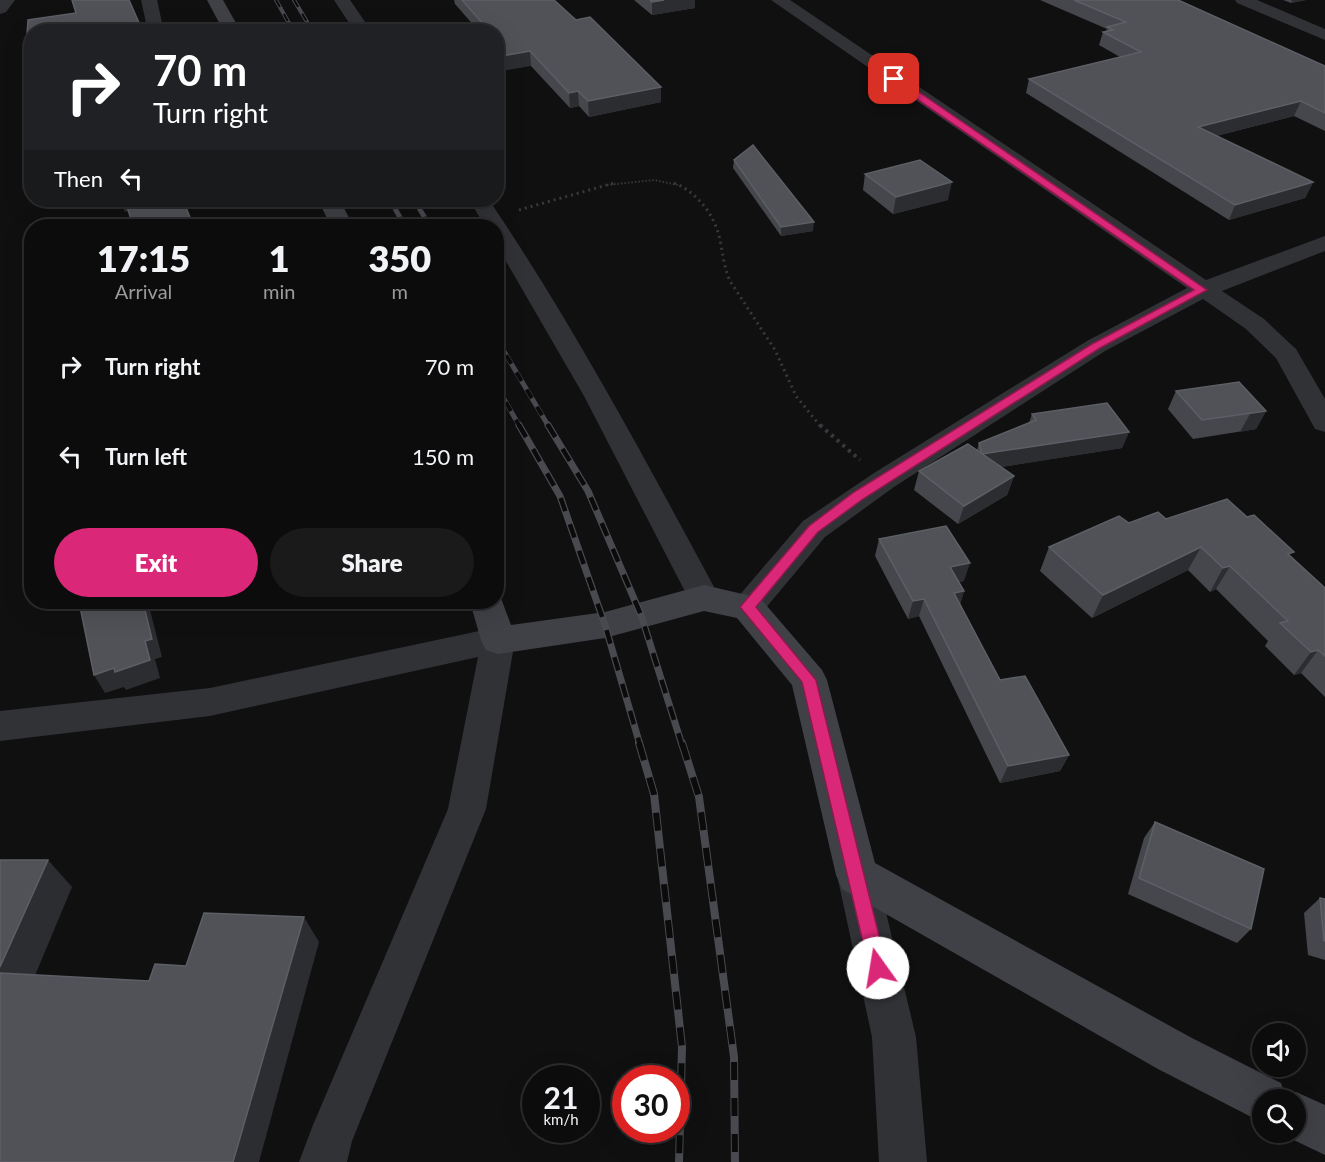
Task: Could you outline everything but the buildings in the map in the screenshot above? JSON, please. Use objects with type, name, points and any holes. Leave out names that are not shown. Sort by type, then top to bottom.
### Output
[{"type":"street","points":[[0,9],[7,0]]},
{"type":"street","points":[[149,0],[154,24]]},
{"type":"street","points":[[215,0],[228,24]]},
{"type":"street","points":[[342,0],[358,24]]},
{"type":"street","points":[[779,0],[1255,324],[1287,354],[1325,423]]},
{"type":"street","points":[[1243,0],[1325,35]]},
{"type":"street","points":[[504,240],[592,383],[704,598]]},
{"type":"street","points":[[747,607],[814,529],[884,480],[1096,346],[1202,290],[1325,243]]},
{"type":"street","points":[[0,726],[210,702],[498,640],[605,625],[704,598],[747,607],[809,680],[894,1037],[903,1162]]},
{"type":"street","points":[[323,1162],[334,1130],[467,809],[498,640],[490,609]]},
{"type":"street","points":[[857,875],[1174,1053],[1252,1094]]},
{"type":"street","points":[[1306,1121],[1325,1131]]},
{"type":"path","points":[[504,205],[629,180],[661,180],[682,188],[700,202],[717,227],[729,279],[776,351],[795,394],[808,414],[884,480]]},
{"type":"railway","points":[[276,0],[290,24]]},
{"type":"railway","points":[[294,0],[308,24]]},
{"type":"railway","points":[[394,207],[401,219]]},
{"type":"railway","points":[[418,207],[426,219]]},
{"type":"railway","points":[[504,351],[549,427]]},
{"type":"railway","points":[[504,399],[520,427]]},
{"type":"railway","points":[[519,425],[560,496],[605,625],[640,745]]},
{"type":"railway","points":[[548,425],[588,491],[641,615],[682,745]]},
{"type":"railway","points":[[639,743],[654,794],[682,1047],[679,1162]]},
{"type":"railway","points":[[682,743],[699,797],[734,1057],[735,1162]]},
{"type":"route","points":[[878,968],[809,680],[747,607],[814,529],[859,495],[1096,346],[1202,290],[894,79]]}]
